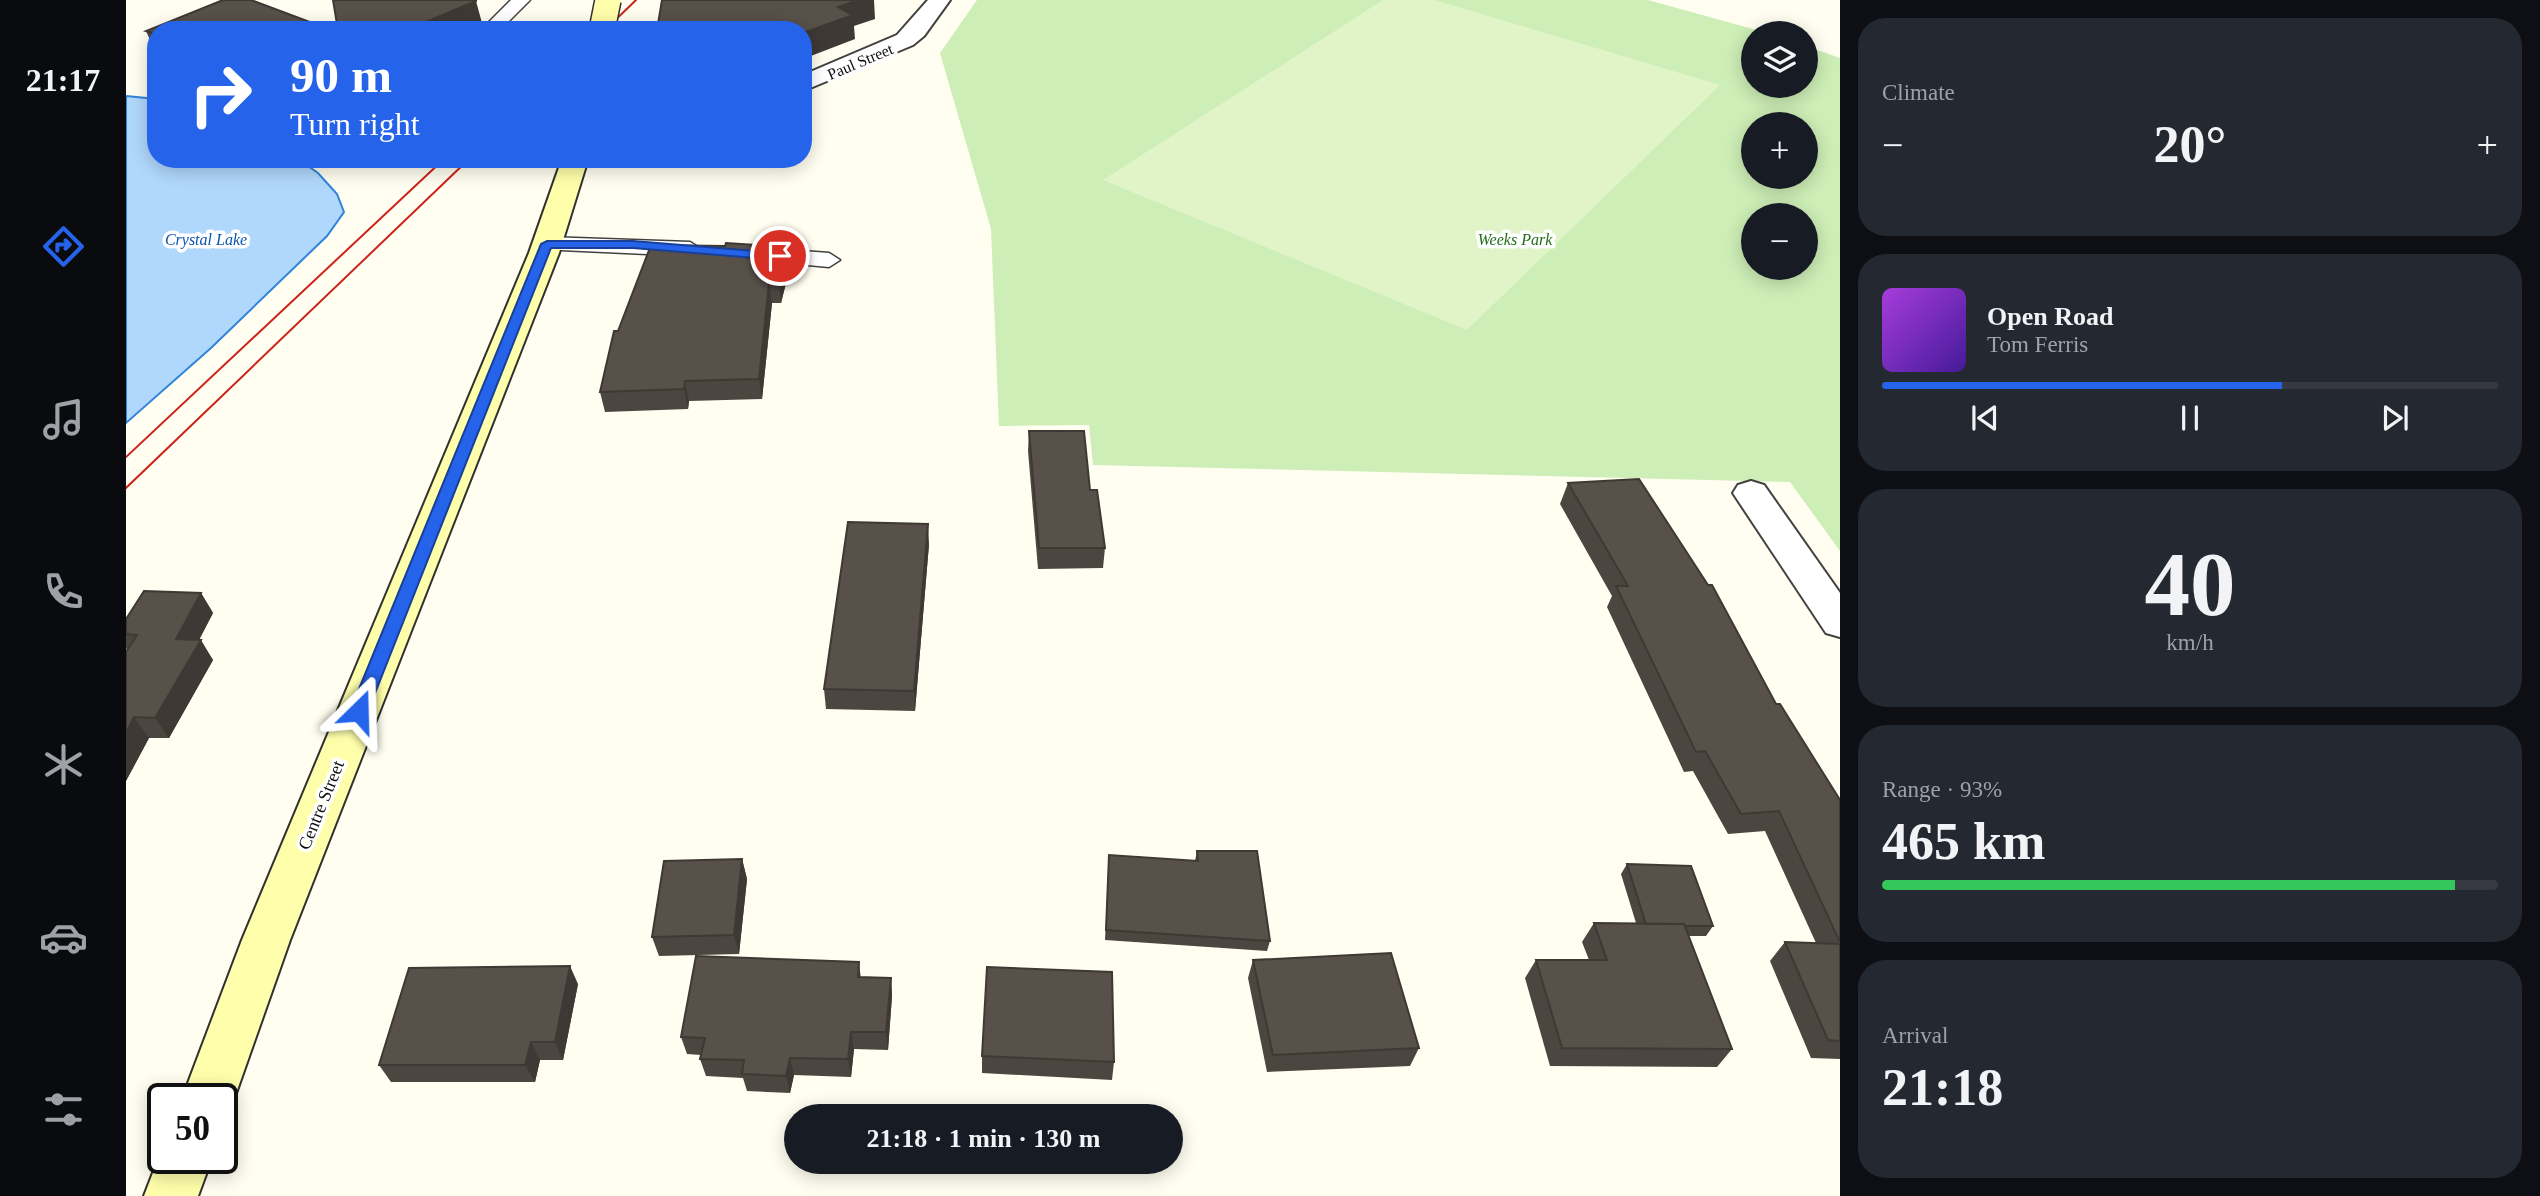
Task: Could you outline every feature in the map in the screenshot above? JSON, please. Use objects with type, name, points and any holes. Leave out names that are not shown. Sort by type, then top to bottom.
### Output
[{"type":"main road","points":[[604,21],[608,0]]},
{"type":"main road","name":"Centre Street","points":[[214,1083],[266,940],[547,244],[572,168]]},
{"type":"main road","points":[[171,1196],[179,1174]]},
{"type":"street","name":"Paul Street","points":[[812,80],[905,40],[916,32],[939,0]]},
{"type":"street","points":[[1751,493],[1840,623]]},
{"type":"lane","points":[[499,21],[521,0]]},
{"type":"lane","points":[[547,244],[633,245],[829,260]]},
{"type":"green space","name":"Weeks Park","points":[[977,0],[1648,0],[1741,26],[1741,98],[1818,98],[1818,50],[1840,58],[1840,551],[1790,482],[1093,465],[1089,425],[999,426],[991,229],[940,53]]},
{"type":"green space","points":[[1383,0],[1435,0],[1720,85],[1467,330],[1103,180]]},
{"type":"water","name":"Crystal Lake","points":[[126,96],[147,98],[147,168],[311,168],[337,194],[344,212],[327,236],[211,348],[126,423]]},
{"type":"building","points":[[223,0],[251,0],[307,21],[171,21]]},
{"type":"building","points":[[333,0],[476,0],[428,21],[336,21]]},
{"type":"building","points":[[662,0],[858,0],[838,7],[853,15],[812,30],[812,21],[658,21]]},
{"type":"building","points":[[726,243],[787,247],[779,283],[769,283],[759,379],[685,381],[684,389],[600,392],[614,331],[618,331],[651,245],[725,246]]},
{"type":"building","points":[[1029,431],[1084,431],[1090,490],[1097,490],[1105,548],[1039,548]]},
{"type":"building","points":[[1639,479],[1708,585],[1712,585],[1776,704],[1780,704],[1840,800],[1840,942],[1779,811],[1741,814],[1705,751],[1696,752],[1616,586],[1628,586],[1568,483]]},
{"type":"building","points":[[848,522],[928,524],[914,691],[824,689]]},
{"type":"building","points":[[144,591],[201,593],[176,639],[201,640],[155,718],[134,717],[126,733],[126,652],[137,635],[126,634],[126,619]]},
{"type":"building","points":[[1197,851],[1257,851],[1270,941],[1106,930],[1109,855],[1198,861]]},
{"type":"building","points":[[742,859],[734,935],[652,937],[664,861]]},
{"type":"building","points":[[1627,864],[1691,866],[1713,926],[1646,924]]},
{"type":"building","points":[[1594,923],[1684,924],[1732,1049],[1562,1048],[1536,960],[1607,960]]},
{"type":"building","points":[[1785,942],[1840,944],[1840,1041],[1828,1040]]},
{"type":"building","points":[[1391,953],[1419,1048],[1273,1055],[1253,960]]},
{"type":"building","points":[[696,956],[859,962],[858,977],[891,978],[886,1032],[851,1032],[848,1059],[790,1058],[786,1076],[742,1074],[744,1060],[700,1059],[705,1038],[681,1037]]},
{"type":"building","points":[[570,966],[555,1042],[531,1042],[525,1065],[379,1065],[409,968]]},
{"type":"building","points":[[987,967],[1112,972],[1114,1062],[982,1056]]},
{"type":"tram line","points":[[593,21],[615,0]]},
{"type":"tram line","points":[[614,21],[636,0]]},
{"type":"tram line","points":[[126,457],[434,168]]},
{"type":"tram line","points":[[126,488],[460,168]]},
{"type":"route","points":[[359,711],[547,244],[633,245],[780,256]]}]
